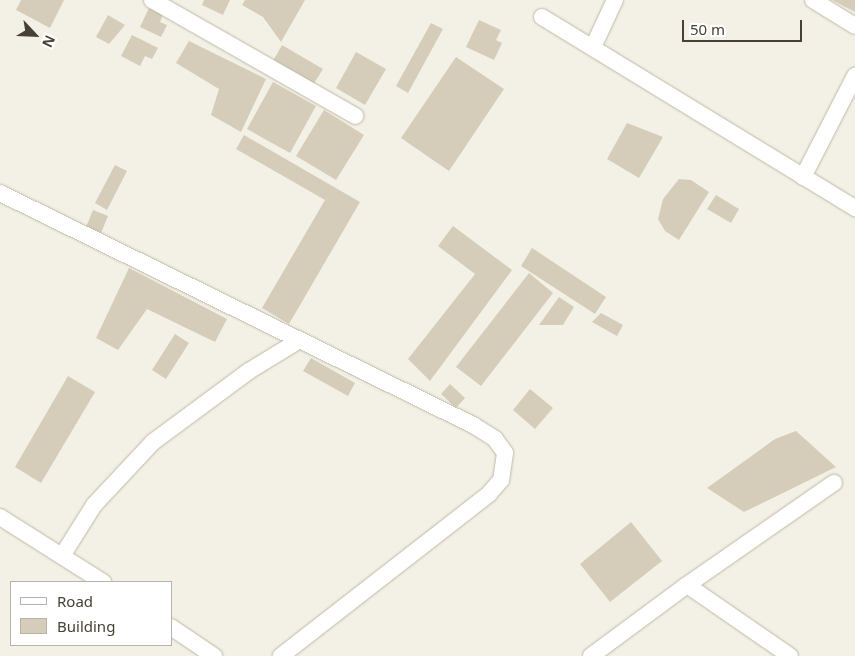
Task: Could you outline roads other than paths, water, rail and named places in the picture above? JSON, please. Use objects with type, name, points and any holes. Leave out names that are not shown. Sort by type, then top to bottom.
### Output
[{"type":"street","points":[[152,0],[354,116]]},
{"type":"street","points":[[594,45],[614,0]]},
{"type":"street","points":[[813,0],[855,26]]},
{"type":"street","points":[[542,17],[594,45],[855,208]]},
{"type":"street","points":[[803,177],[855,76]]},
{"type":"street","points":[[0,194],[473,425],[495,439],[507,464],[489,494],[281,656]]},
{"type":"street","points":[[62,556],[94,505],[153,442],[234,381],[298,341]]},
{"type":"street","points":[[590,656],[686,585],[834,482]]},
{"type":"street","points":[[0,517],[101,581]]},
{"type":"street","points":[[686,585],[790,656]]},
{"type":"street","points":[[172,629],[214,656]]}]
